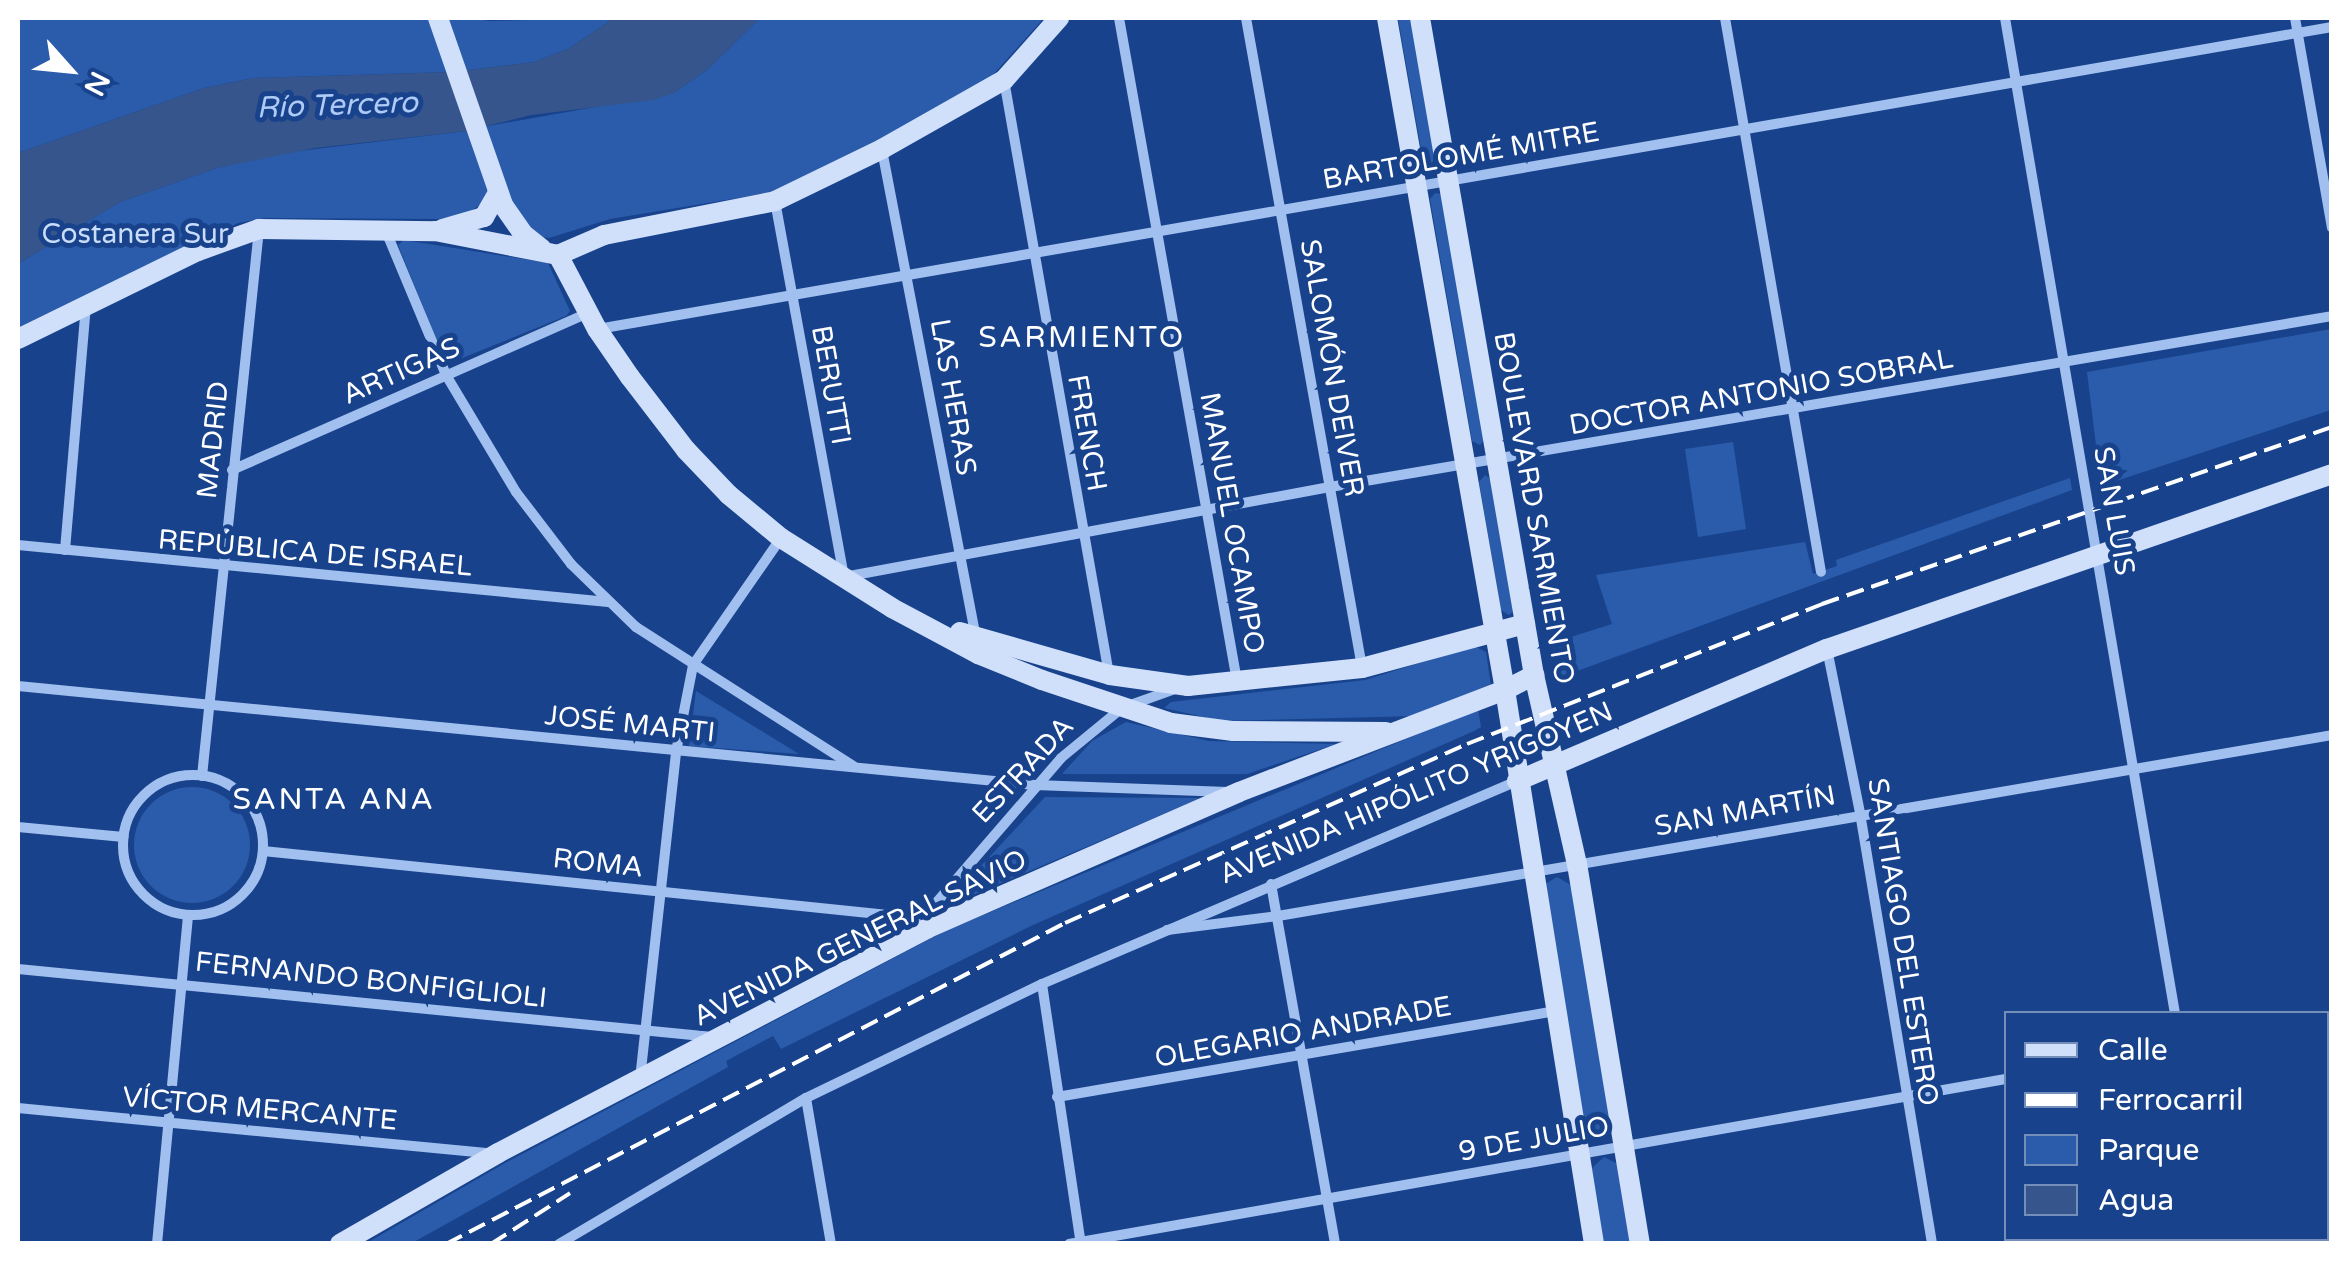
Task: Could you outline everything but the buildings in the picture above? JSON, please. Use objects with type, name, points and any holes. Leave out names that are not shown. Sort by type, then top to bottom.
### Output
[{"type":"main road","points":[[438,18],[496,186],[523,234],[558,256],[593,321],[686,450],[730,496],[782,538],[892,608],[1122,708],[1205,730],[1398,731]]},
{"type":"main road","points":[[18,339],[198,251],[259,228],[435,231],[558,256],[616,233],[775,201],[882,149],[1004,80],[1058,18]]},
{"type":"main road","points":[[1386,18],[1506,690],[1517,780],[1594,1244]]},
{"type":"main road","name":"BOULEVARD SARMIENTO","points":[[1420,18],[1534,675],[1577,864],[1640,1244]]},
{"type":"main road","points":[[435,231],[484,217],[496,186]]},
{"type":"main road","name":"AVENIDA HIPÓLITO YRIGOYEN","points":[[1517,780],[1827,649],[2332,474]]},
{"type":"main road","points":[[977,646],[1188,686],[1362,668],[1525,624]]},
{"type":"main road","name":"AVENIDA GENERAL SAVIO","points":[[340,1244],[498,1154],[928,928],[1239,792],[1506,690],[1534,675]]},
{"type":"street","name":"MANUEL OCAMPO","points":[[1118,18],[1160,231],[1237,682]]},
{"type":"street","name":"SALOMÓN DEIVER","points":[[1246,18],[1362,668]]},
{"type":"street","points":[[1724,18],[1821,572]]},
{"type":"street","name":"SAN LUIS","points":[[2005,18],[2174,1011]]},
{"type":"street","points":[[2295,18],[2332,228]]},
{"type":"street","name":"BARTOLOMÉ MITRE","points":[[593,321],[792,296],[2332,27]]},
{"type":"street","name":"FRENCH","points":[[1004,80],[1110,674]]},
{"type":"street","name":"LAS HERAS","points":[[882,149],[977,646]]},
{"type":"street","name":"BERUTTI","points":[[775,201],[844,576]]},
{"type":"street","name":"MADRID","points":[[202,776],[259,228]]},
{"type":"street","points":[[384,228],[446,375],[536,519],[608,602],[693,665],[856,768]]},
{"type":"street","points":[[66,550],[86,306]]},
{"type":"street","name":"DOCTOR ANTONIO SOBRAL","points":[[844,576],[1466,464],[2332,316]]},
{"type":"street","name":"ARTIGAS","points":[[232,470],[446,375],[593,321]]},
{"type":"street","points":[[640,1080],[676,752],[693,665],[782,538]]},
{"type":"street","name":"REPÚBLICA DE ISRAEL","points":[[18,546],[608,602]]},
{"type":"street","name":"SANTIAGO DEL ESTERO","points":[[1827,649],[1860,813],[1932,1244]]},
{"type":"street","name":"JOSÉ MARTI","points":[[18,686],[1034,785],[1239,792]]},
{"type":"street","name":"ESTRADA","points":[[928,928],[936,903],[1034,785],[1082,738],[1122,708],[1188,686]]},
{"type":"street","name":"SAN MARTÍN","points":[[1167,930],[1278,916],[1860,813],[2332,735]]},
{"type":"street","points":[[186,776],[202,776],[242,796],[258,821],[262,851],[250,885],[238,898],[206,914],[170,912],[141,892],[125,860],[124,836],[132,811],[155,787],[186,776]]},
{"type":"street","name":"AVENIDA HIPÓLITO YRIGOYEN","points":[[559,1244],[806,1098],[1042,984],[1517,780]]},
{"type":"street","points":[[18,827],[124,836]]},
{"type":"street","name":"ROMA","points":[[262,851],[898,916],[928,928]]},
{"type":"street","points":[[1271,884],[1335,1244]]},
{"type":"street","points":[[157,1244],[188,915]]},
{"type":"street","name":"FERNANDO BONFIGLIOLI","points":[[18,968],[719,1038]]},
{"type":"street","points":[[1042,984],[1077,1243]]},
{"type":"street","name":"OLEGARIO ANDRADE","points":[[1057,1097],[1556,1011]]},
{"type":"street","name":"9 DE JULIO","points":[[1077,1243],[2004,1079]]},
{"type":"street","points":[[806,1098],[830,1244]]},
{"type":"street","name":"VÍCTOR MERCANTE","points":[[18,1108],[498,1154]]},
{"type":"street","points":[[580,1230],[582,1244]]},
{"type":"green space","points":[[18,18],[614,18],[568,49],[534,62],[452,72],[253,78],[204,88],[18,153]]},
{"type":"green space","points":[[760,18],[1044,18],[991,77],[882,140],[769,193],[610,219],[549,238],[536,236],[512,206],[482,127],[674,93],[708,69]]},
{"type":"green space","points":[[1398,18],[1411,18],[1436,158],[1430,165],[1423,160]]},
{"type":"green space","name":"Costanera Sur","points":[[467,131],[490,188],[482,204],[467,213],[440,219],[266,218],[238,223],[18,330],[18,264],[120,202],[217,168],[282,153]]},
{"type":"green space","points":[[1435,193],[1441,194],[1485,439],[1480,445],[1472,441],[1430,199]]},
{"type":"green space","points":[[404,240],[548,263],[570,311],[450,363],[444,358],[398,245]]},
{"type":"green space","points":[[2331,329],[2331,410],[2101,486],[2087,372]]},
{"type":"green space","points":[[1733,442],[1746,529],[1698,537],[1685,449]]},
{"type":"green space","points":[[1485,475],[1492,480],[1513,612],[1509,615],[1501,610],[1479,482]]},
{"type":"green space","points":[[2070,478],[2072,490],[1558,678],[1552,643],[1612,624],[1596,575],[1805,542],[1813,574],[1837,566],[1836,560]]},
{"type":"green space","points":[[1474,646],[1486,652],[1491,686],[1415,716],[1221,721],[1164,708],[1171,702],[1365,680]]},
{"type":"green space","points":[[696,691],[799,754],[689,746]]},
{"type":"green space","points":[[1478,709],[1481,727],[1474,731],[1033,925],[781,1049],[773,1036],[726,1061],[728,1067],[412,1243],[365,1244],[505,1163],[945,931]]},
{"type":"green space","points":[[1126,722],[1209,741],[1336,744],[1247,774],[1062,774],[1092,741]]},
{"type":"green space","points":[[192,787],[214,792],[233,804],[245,823],[250,845],[245,867],[233,886],[214,898],[192,903],[170,898],[151,886],[139,867],[134,845],[139,823],[151,804],[170,792]]},
{"type":"green space","points":[[1045,797],[1199,799],[954,903],[953,896]]},
{"type":"green space","points":[[1557,877],[1571,885],[1611,1116],[1598,1132],[1585,1129],[1545,884]]},
{"type":"green space","points":[[1604,1157],[1618,1164],[1632,1243],[1601,1243],[1590,1170]]},
{"type":"water","name":"Río Tercero","points":[[614,18],[760,18],[708,69],[674,93],[653,100],[531,115],[467,131],[315,148],[217,168],[120,202],[18,264],[18,153],[204,88],[253,78],[452,72],[534,62],[568,49]]},
{"type":"railway","points":[[446,1244],[1065,923],[1467,744],[1822,604],[2332,427]]},
{"type":"railway","points":[[491,1244],[570,1193]]},
{"type":"district","name":"SARMIENTO","points":[[1082,338]]},
{"type":"district","name":"SANTA ANA","points":[[334,800]]}]
